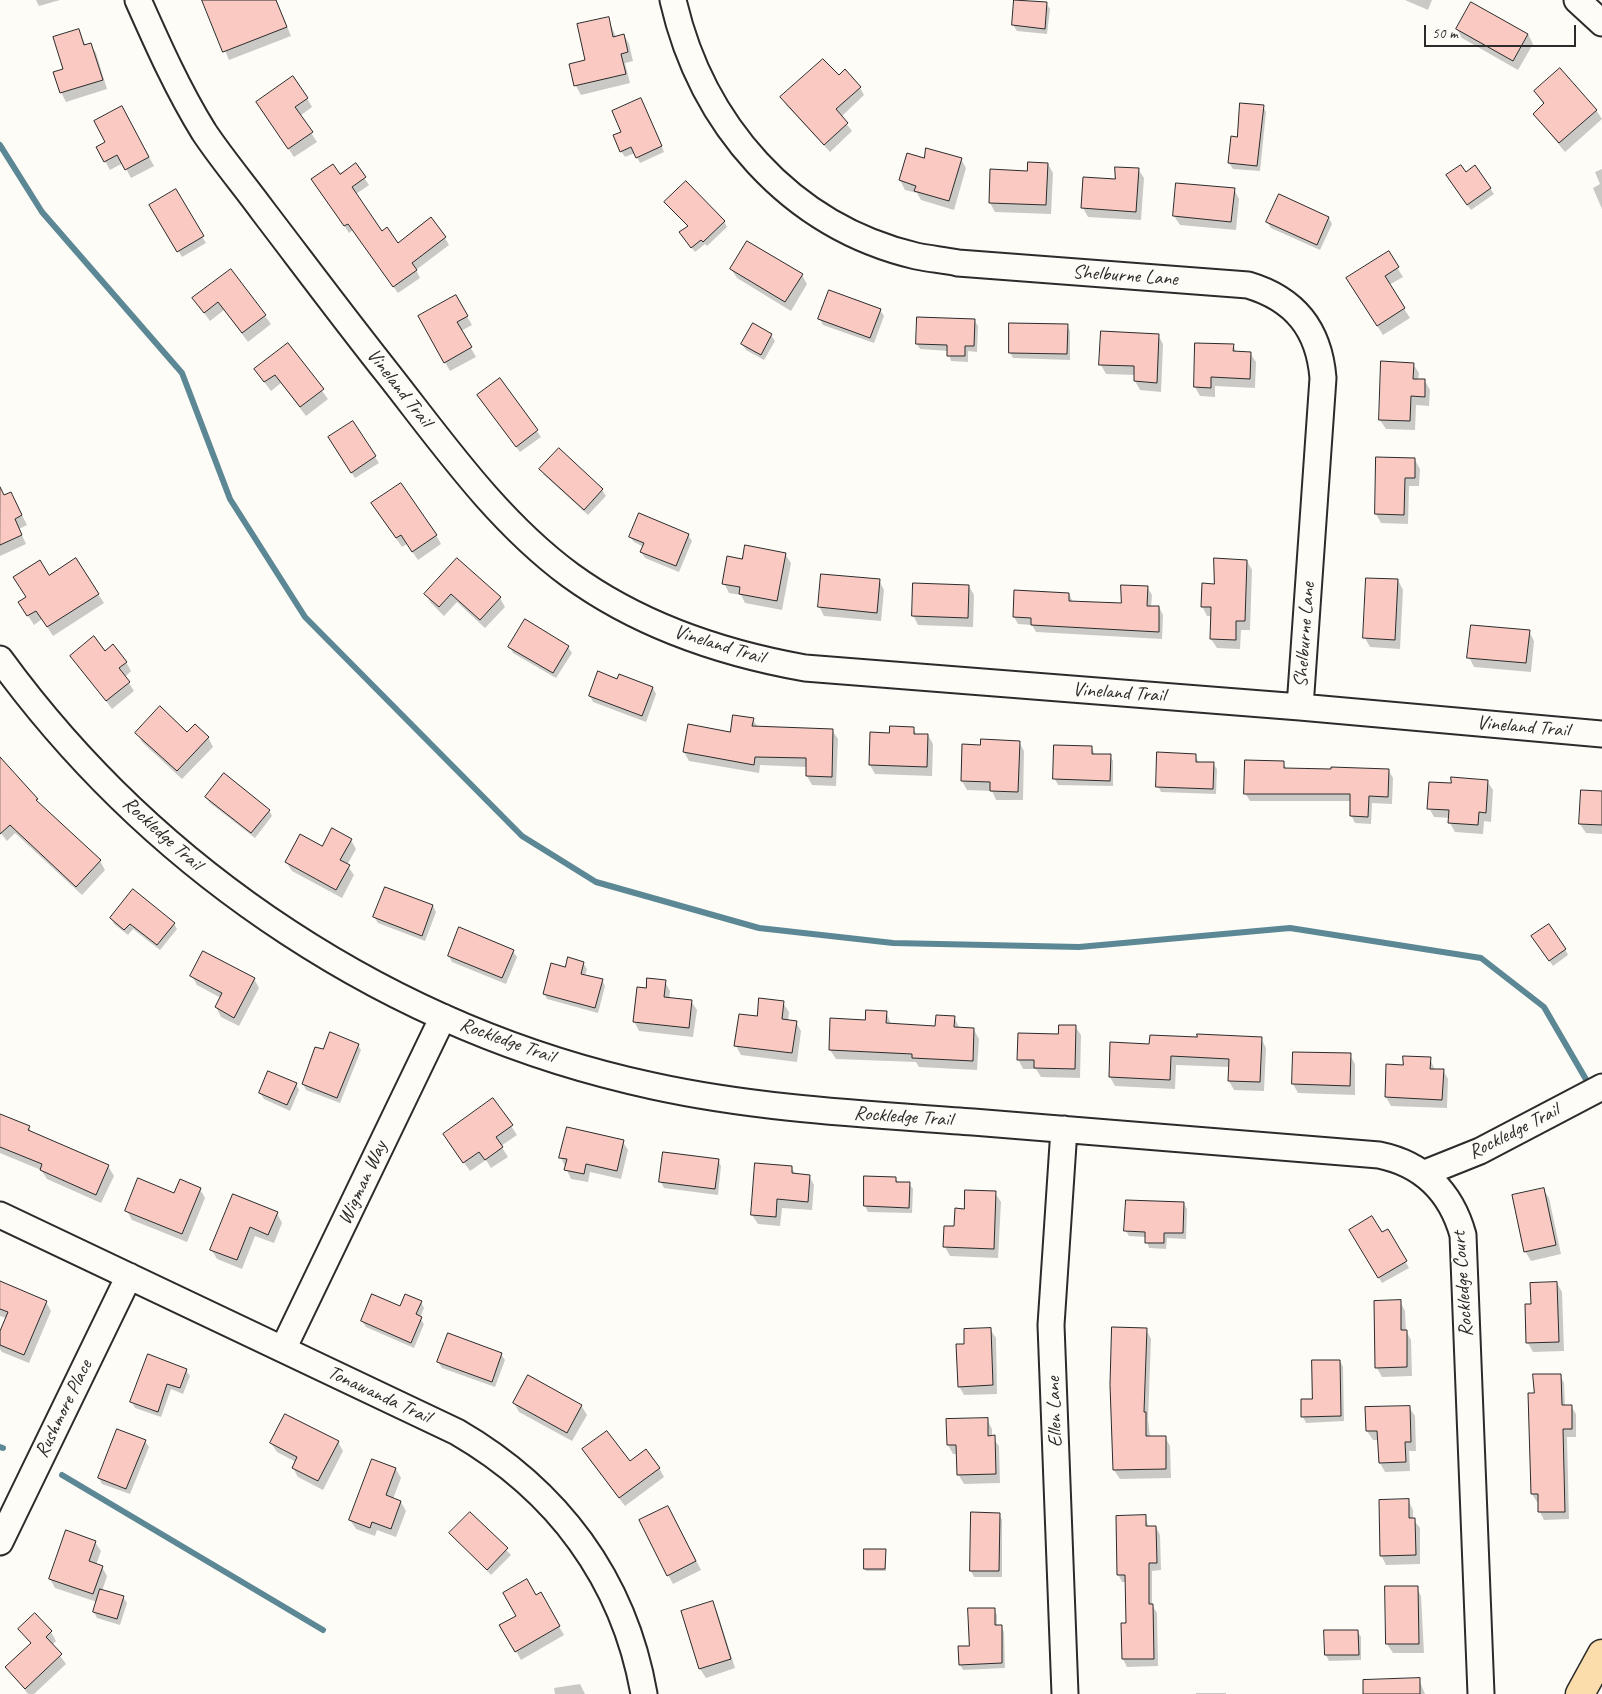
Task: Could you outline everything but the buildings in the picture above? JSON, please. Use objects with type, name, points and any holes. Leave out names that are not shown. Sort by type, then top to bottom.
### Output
[{"type":"highway","points":[[1580,1694],[1602,1654]]},
{"type":"street","name":"Vineland Trail","points":[[138,0],[178,88],[205,133],[339,311],[470,479],[530,542],[569,574],[599,594],[645,620],[702,644],[753,659],[806,668],[1300,707],[1602,734]]},
{"type":"street","name":"Shelburne Lane","points":[[672,0],[680,32],[700,81],[735,138],[764,170],[791,194],[818,214],[852,232],[881,245],[916,256],[958,262],[1248,285],[1272,294],[1294,309],[1313,336],[1320,357],[1323,378],[1300,707]]},
{"type":"street","name":"Rockledge Trail","points":[[0,659],[52,726],[113,790],[194,864],[254,910],[303,943],[398,996],[499,1041],[589,1071],[692,1094],[800,1109],[1141,1135]]},
{"type":"street","name":"Wigman Way","points":[[283,1349],[443,1017]]},
{"type":"street","name":"Rockledge Trail","points":[[1425,1173],[1480,1151],[1602,1087]]},
{"type":"street","name":"Ellen Lane","points":[[1064,1129],[1051,1325],[1065,1694]]},
{"type":"street","name":"Rockledge Court","points":[[1141,1135],[1378,1155],[1414,1166],[1425,1173],[1450,1200],[1458,1217],[1463,1235],[1481,1694]]},
{"type":"street","name":"Tonawanda Trail","points":[[0,1215],[457,1432],[499,1458],[533,1485],[582,1543],[609,1586],[627,1627],[640,1670],[644,1694]]},
{"type":"street","name":"Rushmore Place","points":[[0,1542],[129,1276]]},
{"type":"waterway","points":[[0,145],[42,212],[182,373],[230,499],[305,617],[522,836],[596,882],[759,928],[893,943],[1079,947],[1290,928],[1481,958],[1544,1007],[1591,1088]]},
{"type":"waterway","points":[[62,1475],[323,1630]]}]
